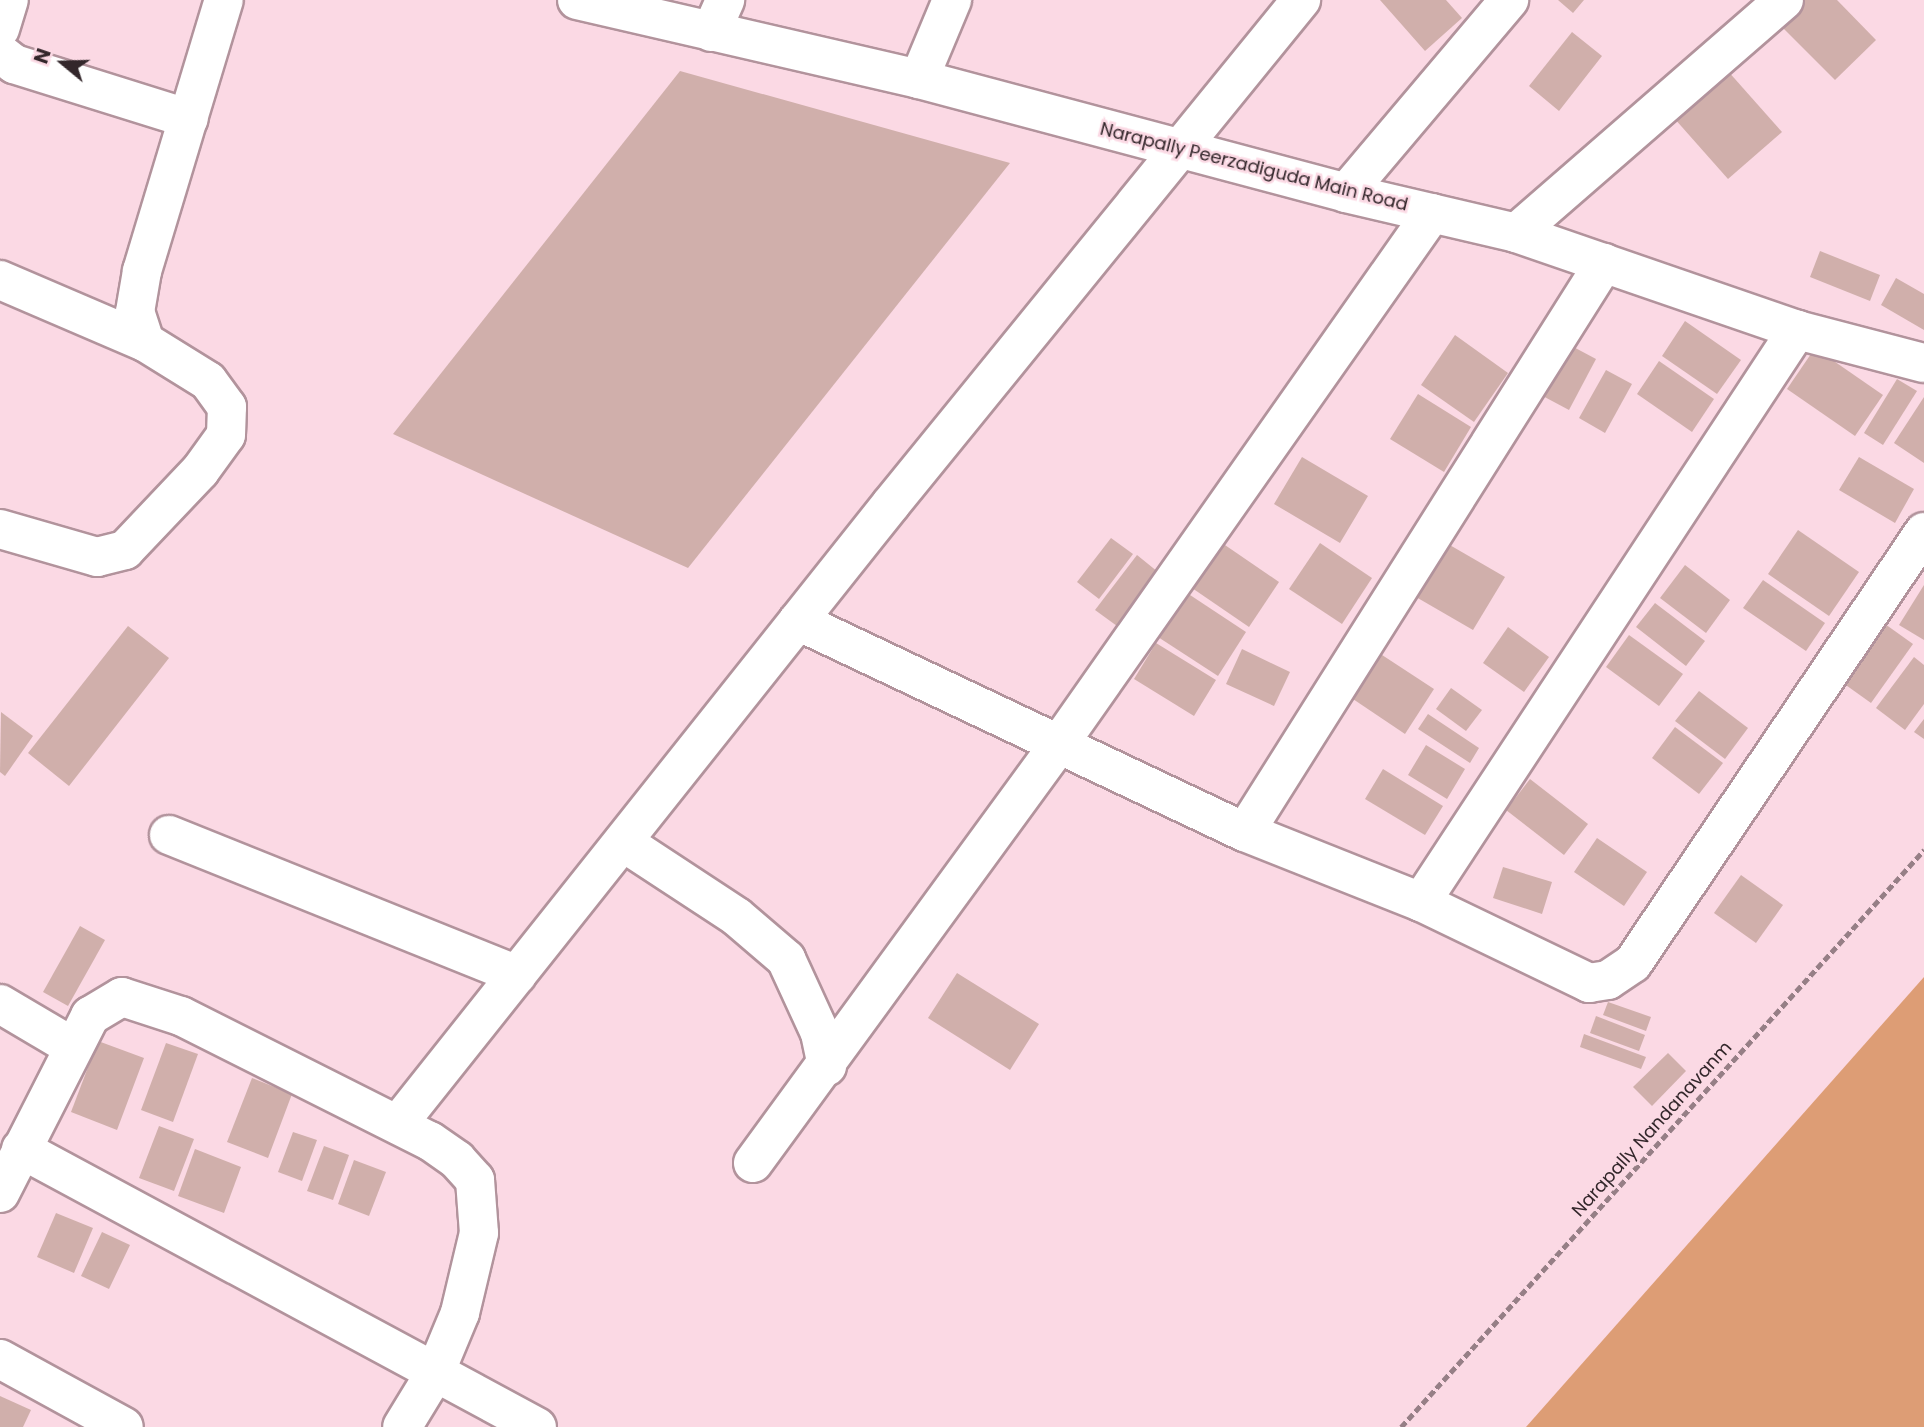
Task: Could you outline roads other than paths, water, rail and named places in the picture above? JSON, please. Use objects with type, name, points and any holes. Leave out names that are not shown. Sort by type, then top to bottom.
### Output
[{"type":"street","points":[[0,29],[9,0]]},
{"type":"street","points":[[145,342],[135,312],[142,271],[224,0]]},
{"type":"street","name":"Narapally Peerzadiguda Main Road","points":[[576,0],[718,16],[919,79],[1346,193],[1516,233],[1797,330],[1924,363]]},
{"type":"street","points":[[919,79],[952,0]]},
{"type":"street","points":[[398,1124],[798,621],[1301,0]]},
{"type":"street","points":[[1346,193],[1509,0]]},
{"type":"street","points":[[1516,233],[1784,0]]},
{"type":"street","points":[[0,53],[15,64],[189,119]]},
{"type":"street","points":[[753,1163],[827,1066],[1059,744],[1432,213]]},
{"type":"street","points":[[1245,832],[1604,263]]},
{"type":"street","points":[[0,279],[145,342],[208,381],[226,407],[226,435],[200,471],[125,550],[97,556],[0,529]]},
{"type":"street","points":[[1421,902],[1797,330]]},
{"type":"street","points":[[798,621],[1245,832],[1421,902],[1589,983],[1608,980],[1633,963],[1924,532]]},
{"type":"street","points":[[169,835],[517,975]]},
{"type":"street","points":[[622,842],[737,917],[786,959],[820,1033],[827,1066]]},
{"type":"street","points":[[0,1193],[90,1016],[122,997],[181,1016],[398,1124],[457,1160],[475,1180],[479,1233],[460,1313],[435,1373],[402,1427]]},
{"type":"street","points":[[0,1004],[73,1047]]},
{"type":"street","points":[[21,1149],[537,1427]]},
{"type":"street","points":[[0,1359],[124,1427]]}]
